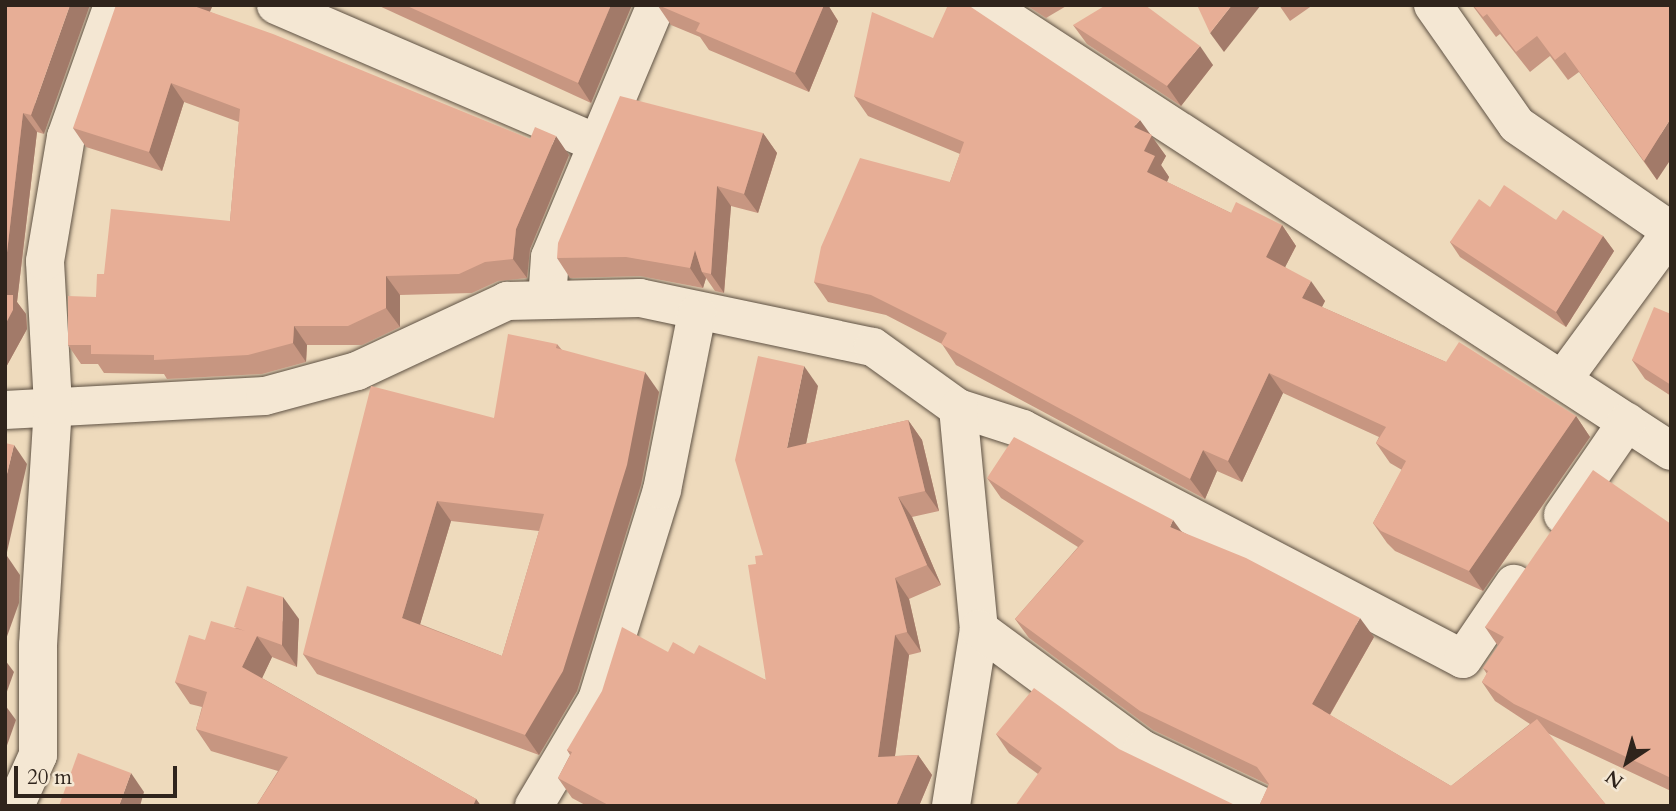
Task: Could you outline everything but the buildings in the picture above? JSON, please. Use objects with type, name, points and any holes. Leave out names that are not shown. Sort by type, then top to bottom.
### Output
[{"type":"street","points":[[15,806],[38,755],[38,645],[54,405],[45,261],[66,137],[113,5]]},
{"type":"street","points":[[276,5],[598,144]]},
{"type":"street","points":[[547,300],[550,257],[656,5]]},
{"type":"street","points":[[986,5],[1064,33],[1671,451]]},
{"type":"street","points":[[1433,5],[1517,125],[1671,232],[1563,379]]},
{"type":"street","points":[[5,410],[54,405],[265,396],[357,371],[507,301],[640,298],[697,313],[873,347],[958,408],[1023,429],[1463,659],[1627,422]]},
{"type":"street","points":[[534,806],[597,700],[662,489],[697,313]]},
{"type":"street","points":[[951,806],[979,629],[958,408]]},
{"type":"street","points":[[979,629],[1142,750],[1248,803]]}]
